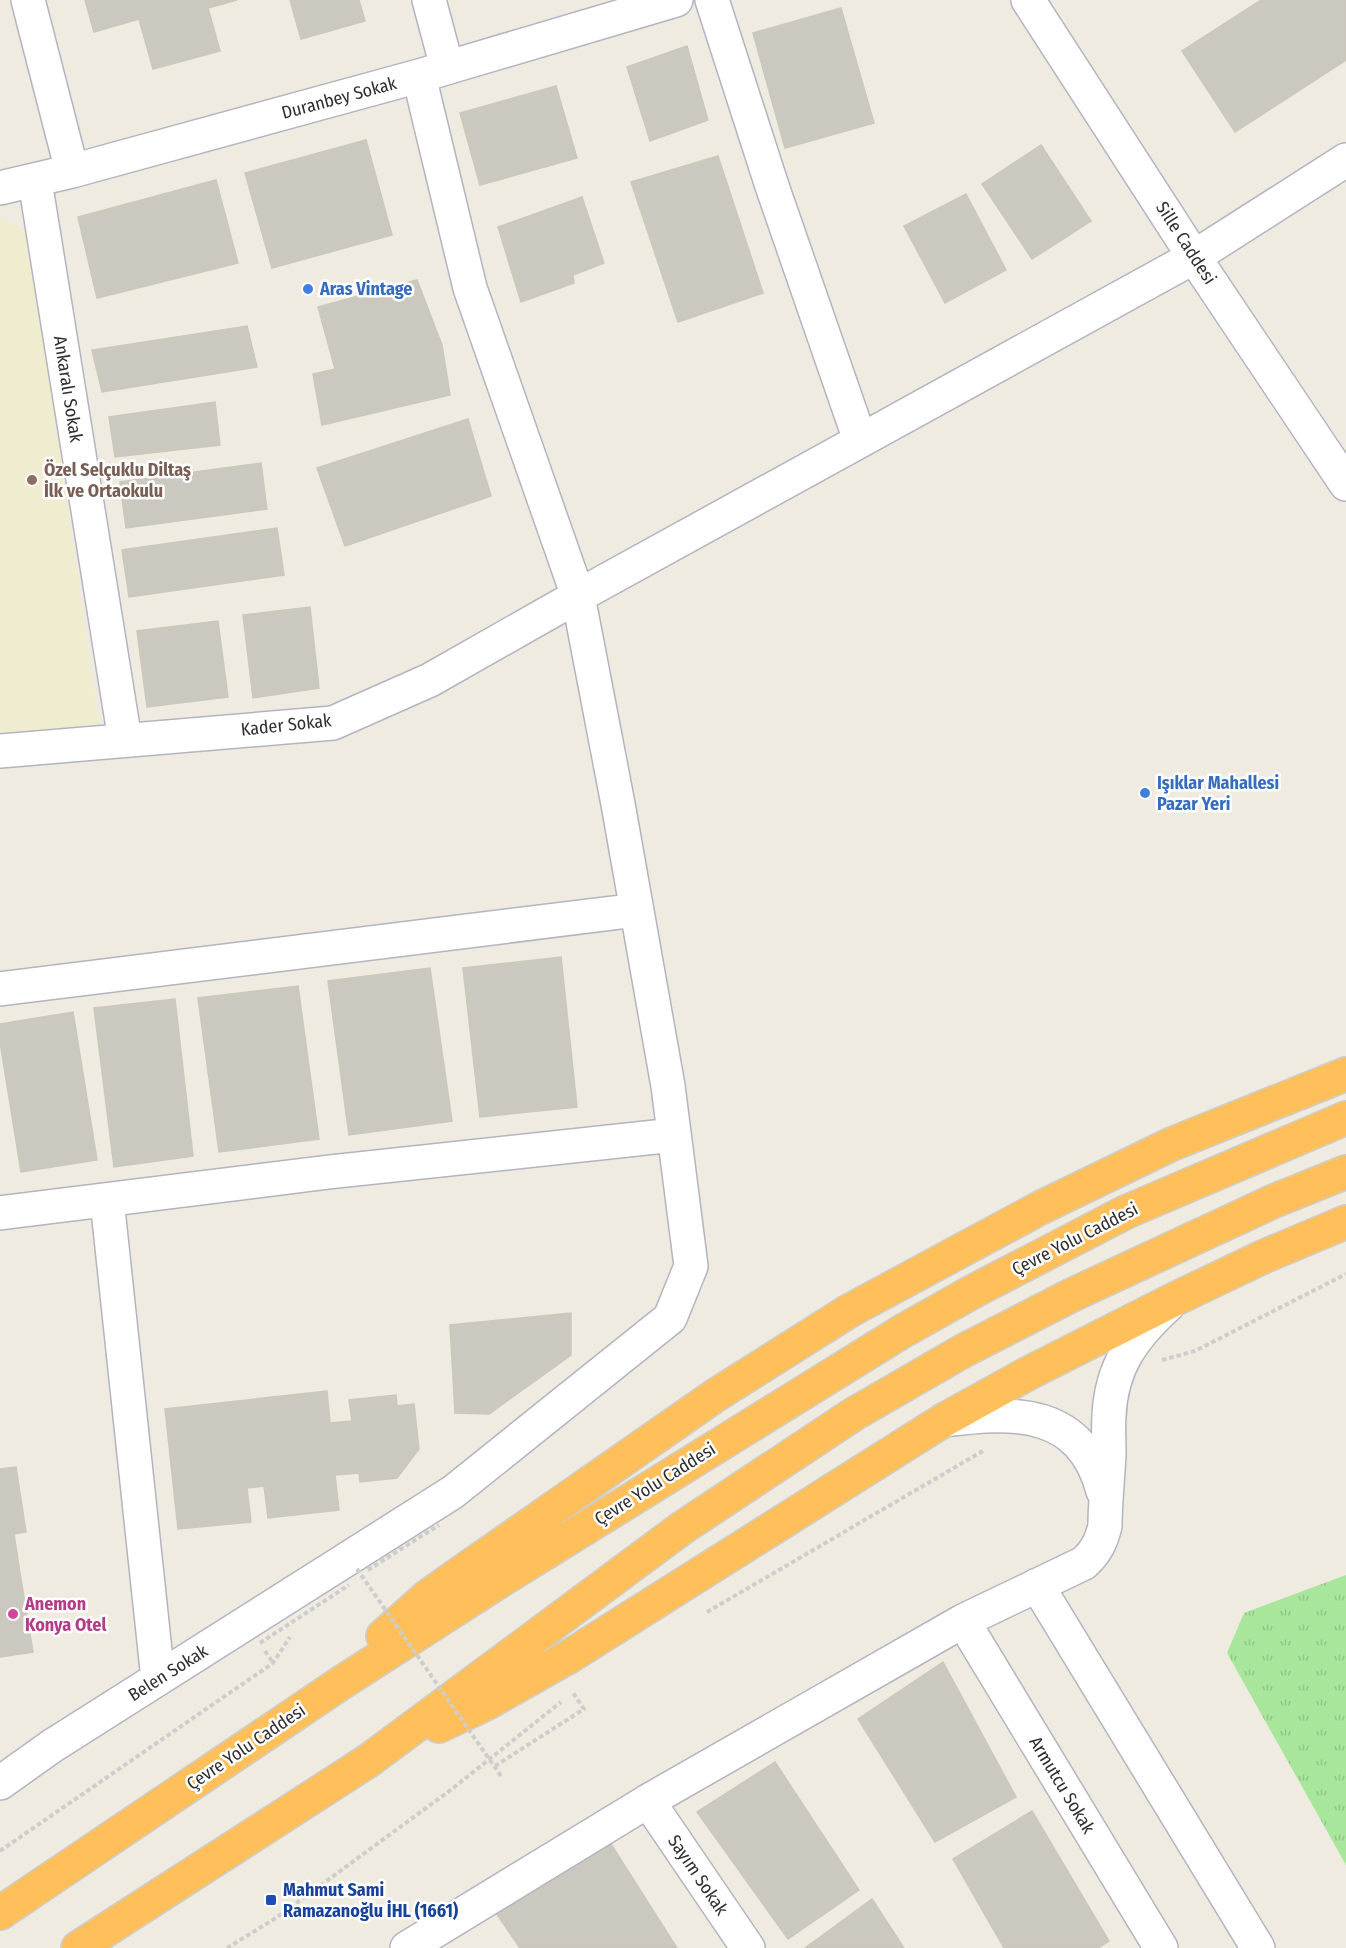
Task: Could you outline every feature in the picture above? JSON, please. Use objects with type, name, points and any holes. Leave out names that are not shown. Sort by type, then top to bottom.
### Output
[{"type":"highway","points":[[341,1683],[384,1635],[427,1597],[716,1395],[849,1311],[1030,1213],[1162,1149],[1346,1074]]},
{"type":"highway","name":"Çevre Yolu Caddesi","points":[[0,1913],[341,1683],[602,1516],[934,1314],[1126,1212],[1346,1118]]},
{"type":"highway","points":[[78,1948],[368,1761],[681,1528],[854,1414],[963,1351],[1072,1295],[1274,1201],[1346,1172]]},
{"type":"highway","points":[[368,1761],[487,1703],[570,1656],[944,1420],[1173,1300],[1265,1256],[1346,1222]]},
{"type":"street","points":[[28,0],[72,171]]},
{"type":"street","name":"Belen Sokak","points":[[0,1783],[52,1746],[158,1679],[348,1573],[670,1318],[691,1266],[668,1086],[578,596],[470,288],[433,72],[429,0]]},
{"type":"street","name":"Duranbey Sokak","points":[[0,188],[35,181],[433,72],[676,0]]},
{"type":"street","points":[[712,0],[772,186],[860,440]]},
{"type":"street","name":"Sille Caddesi","points":[[1028,0],[1194,256],[1346,484]]},
{"type":"street","name":"Kader Sokak","points":[[0,751],[333,723],[430,680],[1194,256],[1346,160]]},
{"type":"street","name":"Ankaralı Sokak","points":[[35,181],[124,740]]},
{"type":"street","points":[[0,989],[637,910]]},
{"type":"street","points":[[0,1213],[329,1172],[674,1135]]},
{"type":"street","points":[[107,1200],[158,1679]]},
{"type":"street","points":[[407,1948],[648,1801],[963,1621],[1084,1563],[1095,1554],[1105,1526],[1109,1416],[1111,1394],[1117,1372],[1122,1358],[1135,1339],[1173,1300]]},
{"type":"street","points":[[944,1420],[980,1416],[1010,1416],[1038,1419],[1060,1429],[1076,1440],[1089,1455],[1098,1472],[1105,1499]]},
{"type":"street","points":[[1037,1585],[1258,1948]]},
{"type":"street","name":"Armutcu Sokak","points":[[963,1621],[1161,1948]]},
{"type":"street","name":"Sayım Sokak","points":[[648,1801],[748,1948]]},
{"type":"path","points":[[1117,1372],[1195,1351],[1346,1274]]},
{"type":"path","points":[[704,1614],[988,1449]]},
{"type":"path","points":[[368,1570],[439,1525]]},
{"type":"path","points":[[298,1624],[348,1573]]},
{"type":"path","points":[[260,1643],[348,1573]]},
{"type":"path","points":[[348,1573],[501,1776]]},
{"type":"path","points":[[0,1851],[273,1663],[292,1634]]},
{"type":"path","points":[[495,1766],[584,1709],[572,1693],[583,1687]]},
{"type":"path","points":[[227,1948],[276,1918],[452,1789],[563,1700]]},
{"type":"shaded area","name":"Özel Selçuklu Diltaş İlk ve Ortaokulu","points":[[0,217],[28,231],[100,730],[0,744]]},
{"type":"green space","points":[[1346,1575],[1346,1865],[1227,1653],[1244,1613]]},
{"type":"building","points":[[85,0],[237,0],[208,8],[220,51],[153,69],[139,19],[94,32]]},
{"type":"building","points":[[290,0],[359,0],[365,21],[301,39]]},
{"type":"building","points":[[1261,0],[1346,0],[1346,60],[1235,132],[1182,51]]},
{"type":"building","points":[[841,8],[874,123],[785,148],[753,33]]},
{"type":"building","points":[[687,46],[708,120],[650,141],[627,67]]},
{"type":"building","points":[[556,86],[577,158],[480,185],[460,113]]},
{"type":"building","points":[[366,140],[392,235],[272,268],[245,173]]},
{"type":"building","points":[[1041,145],[1091,221],[1032,259],[982,184]]},
{"type":"building","points":[[718,156],[763,293],[678,322],[631,182]]},
{"type":"building","points":[[216,180],[238,263],[97,298],[78,217]]},
{"type":"building","points":[[966,194],[1006,270],[945,303],[904,226]]},
{"type":"building","points":[[582,197],[604,263],[573,275],[574,283],[521,302],[498,227]]},
{"type":"building","points":[[417,280],[442,345],[335,369],[318,307]]},
{"type":"building","points":[[247,326],[257,367],[102,392],[92,350]]},
{"type":"building","points":[[442,345],[450,395],[322,425],[313,374]]},
{"type":"building","points":[[215,402],[220,445],[115,457],[109,417]]},
{"type":"building","points":[[468,419],[491,496],[345,546],[317,468]]},
{"type":"building","points":[[261,463],[267,509],[126,528],[120,482]]},
{"type":"building","points":[[277,528],[284,575],[129,597],[122,550]]},
{"type":"building","points":[[310,607],[319,688],[253,698],[243,615]]},
{"type":"building","points":[[218,621],[228,697],[147,707],[137,631]]},
{"type":"building","points":[[561,957],[577,1107],[480,1117],[463,968]]},
{"type":"building","points":[[430,968],[452,1121],[349,1135],[328,981]]},
{"type":"building","points":[[298,986],[319,1139],[219,1152],[198,998]]},
{"type":"building","points":[[175,999],[193,1156],[114,1167],[94,1008]]},
{"type":"building","points":[[73,1012],[97,1160],[21,1172],[0,1042],[0,1024]]},
{"type":"building","points":[[571,1313],[571,1355],[489,1414],[455,1413],[450,1325]]},
{"type":"building","points":[[327,1391],[330,1423],[352,1421],[349,1400],[396,1395],[397,1406],[414,1404],[419,1449],[397,1478],[360,1482],[359,1473],[335,1475],[339,1510],[268,1518],[264,1486],[247,1488],[251,1522],[178,1529],[165,1409]]},
{"type":"building","points":[[16,1467],[26,1532],[14,1534],[20,1573],[0,1576],[0,1469]]},
{"type":"building","name":"Anemon Konya Otel","points":[[20,1573],[33,1652],[0,1657],[0,1576]]},
{"type":"building","points":[[943,1662],[1016,1797],[935,1842],[858,1719]]},
{"type":"building","points":[[775,1762],[859,1890],[788,1939],[697,1812]]},
{"type":"building","points":[[1032,1811],[1109,1941],[1098,1948],[1004,1948],[953,1859]]},
{"type":"building","points":[[609,1841],[677,1948],[520,1948],[496,1913]]},
{"type":"building","points":[[872,1899],[904,1948],[805,1948]]},
{"type":"place","name":"Aras Vintage","points":[[308,289]]},
{"type":"place","name":"Özel Selçuklu Diltaş İlk ve Ortaokulu","points":[[32,480]]},
{"type":"place","name":"Işıklar Mahallesi Pazar Yeri","points":[[1145,793]]},
{"type":"place","name":"Anemon Konya Otel","points":[[13,1614]]},
{"type":"place","name":"Mahmut Sami Ramazanoğlu İHL (1661)","points":[[271,1900]]}]
